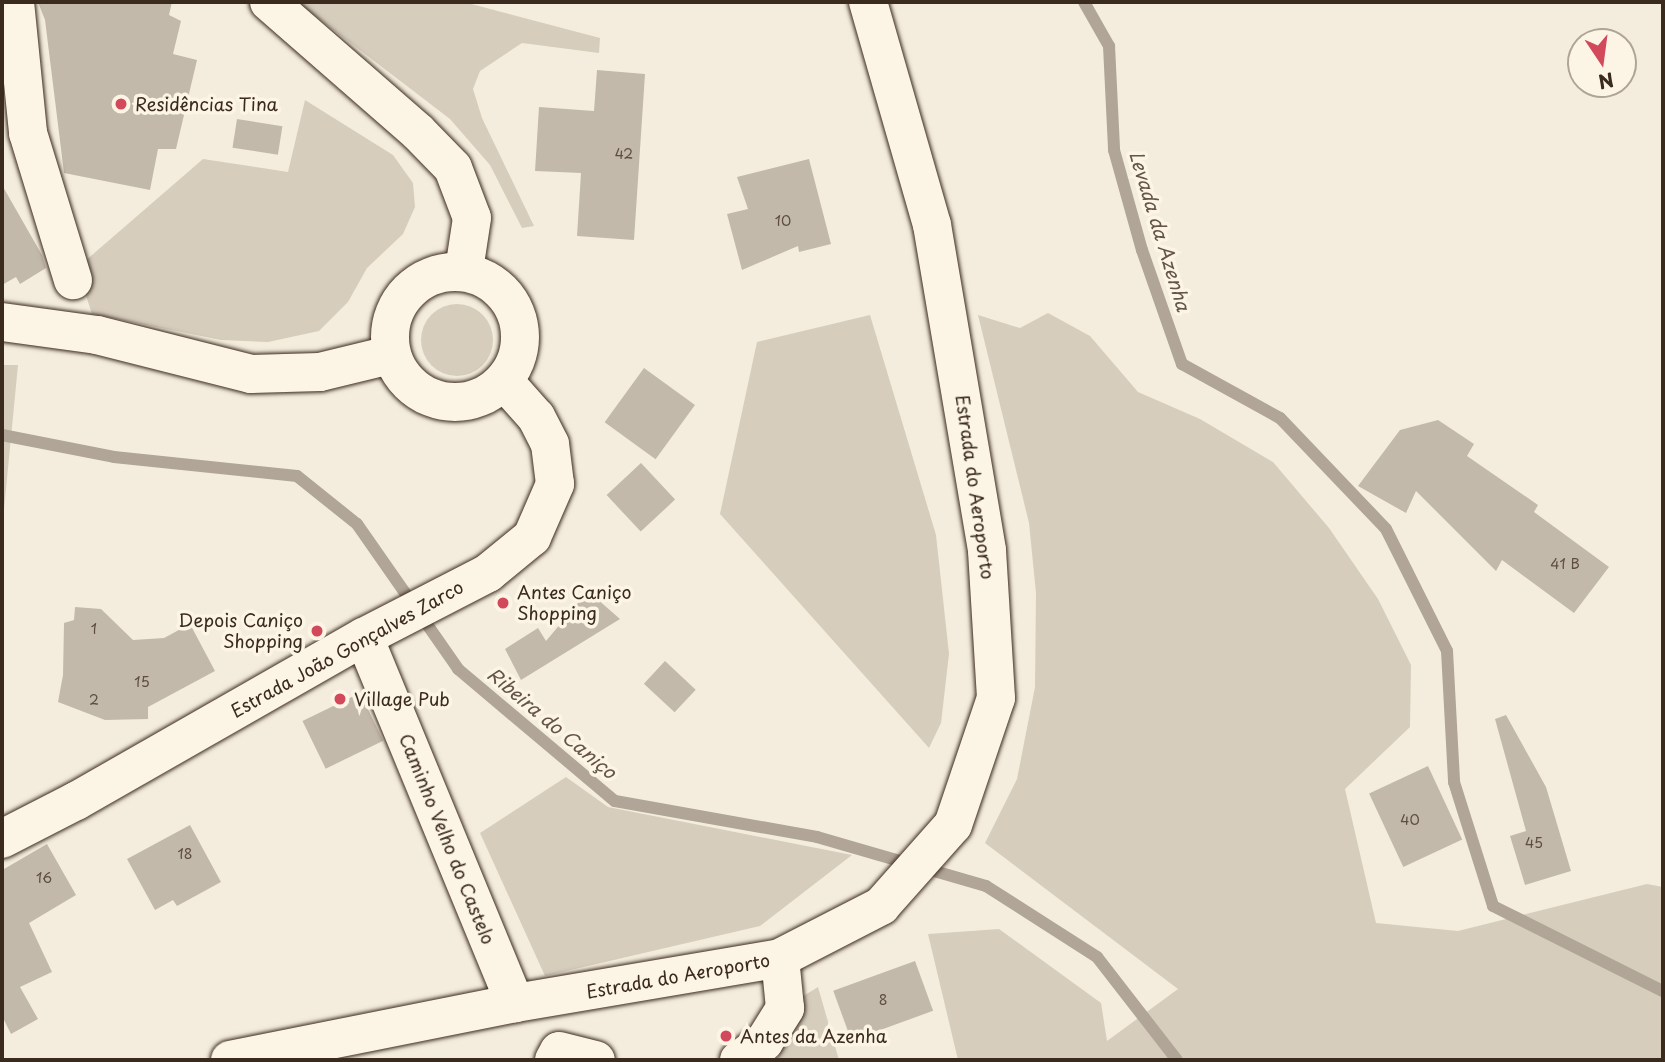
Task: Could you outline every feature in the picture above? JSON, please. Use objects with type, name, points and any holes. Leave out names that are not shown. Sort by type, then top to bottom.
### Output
[{"type":"street","points":[[15,2],[28,133],[73,280]]},
{"type":"street","points":[[269,2],[418,132],[453,168],[472,218],[464,270]]},
{"type":"street","name":"Estrada do Aeroporto","points":[[230,1060],[515,1003],[779,958],[881,906],[953,825],[996,698],[987,551],[932,225],[868,2]]},
{"type":"street","points":[[464,270],[482,276],[502,290],[516,311],[521,335],[517,360],[503,381],[481,397],[453,402],[426,397],[404,379],[390,355],[389,331],[397,307],[412,288],[433,275],[464,270]]},
{"type":"street","points":[[2,322],[97,335],[251,374],[320,372],[390,355]]},
{"type":"street","name":"Estrada João Gonçalves Zarco","points":[[2,839],[76,801],[364,637],[488,573],[532,537],[555,484],[550,444],[536,417],[503,381]]},
{"type":"street","name":"Caminho Velho do Castelo","points":[[364,637],[515,1003]]},
{"type":"street","points":[[739,1060],[764,1042],[785,1008],[779,958]]},
{"type":"street","points":[[554,1060],[559,1051],[596,1060]]},
{"type":"shaded area","points":[[297,2],[464,2],[600,38],[599,53],[522,43],[480,71],[473,89],[482,118],[534,226],[522,228],[490,165],[450,119]]},
{"type":"shaded area","points":[[305,100],[393,155],[413,183],[415,207],[403,234],[367,268],[348,302],[319,331],[268,342],[221,340],[92,314],[77,268],[203,159],[288,172]]},
{"type":"shaded area","points":[[464,304],[483,314],[491,326],[491,354],[483,366],[471,374],[450,376],[431,366],[423,354],[421,333],[431,314],[443,306]]},
{"type":"shaded area","points":[[1048,313],[1090,336],[1138,392],[1200,419],[1273,462],[1329,528],[1378,599],[1411,665],[1410,727],[1345,789],[1376,923],[1458,931],[1647,884],[1663,887],[1663,1060],[958,1060],[928,934],[999,929],[1101,1003],[1107,1041],[1178,989],[985,843],[1017,779],[1035,687],[1036,593],[1029,523],[978,315],[1020,328]]},
{"type":"shaded area","points":[[870,315],[936,535],[949,654],[941,723],[929,748],[720,514],[757,342]]},
{"type":"shaded area","points":[[2,365],[18,365],[2,530]]},
{"type":"shaded area","points":[[566,777],[608,807],[852,855],[760,926],[545,976],[480,833]]},
{"type":"shaded area","points":[[818,987],[839,1060],[777,1060],[795,1022],[800,998]]},
{"type":"building","name":"Residências Tina","points":[[38,2],[172,2],[169,15],[181,21],[173,54],[197,60],[176,149],[158,149],[150,190],[64,173],[45,20]]},
{"type":"building","points":[[597,70],[645,74],[634,240],[577,236],[581,173],[535,171],[539,107],[594,111]]},
{"type":"building","points":[[237,119],[282,126],[278,155],[232,148]]},
{"type":"building","points":[[809,159],[831,244],[799,252],[798,246],[742,270],[727,214],[748,209],[737,177]]},
{"type":"building","points":[[2,185],[42,255],[46,268],[20,284],[16,277],[2,285]]},
{"type":"building","points":[[644,368],[695,405],[656,459],[605,422]]},
{"type":"building","points":[[1438,420],[1474,444],[1467,456],[1538,505],[1534,512],[1609,567],[1574,613],[1502,560],[1496,571],[1416,491],[1406,513],[1358,486],[1400,430]]},
{"type":"building","points":[[641,463],[675,500],[641,532],[607,495]]},
{"type":"building","points":[[588,591],[620,619],[521,680],[505,649],[538,628],[546,641]]},
{"type":"building","points":[[75,607],[101,609],[133,640],[164,638],[190,624],[215,671],[148,707],[148,719],[105,720],[58,702],[63,675],[64,623],[74,620]]},
{"type":"building","points":[[665,661],[696,690],[675,712],[644,684]]},
{"type":"building","points":[[360,693],[383,741],[326,769],[302,721]]},
{"type":"building","points":[[1506,715],[1546,787],[1571,871],[1525,885],[1510,836],[1526,831],[1495,719]]},
{"type":"building","points":[[1428,766],[1462,839],[1403,867],[1369,793]]},
{"type":"building","points":[[190,825],[221,882],[177,906],[173,900],[155,910],[127,859]]},
{"type":"building","points":[[47,844],[76,895],[29,923],[52,972],[20,987],[38,1019],[11,1034],[2,1016],[2,864],[4,869]]},
{"type":"building","points":[[915,961],[933,1011],[851,1041],[833,991]]},
{"type":"waterway","name":"Levada da Azenha","points":[[1084,2],[1109,46],[1114,150],[1142,250],[1182,364],[1280,418],[1386,529],[1447,651],[1454,782],[1493,906],[1663,991]]},
{"type":"waterway","name":"Ribeira do Caniço","points":[[2,435],[114,457],[297,476],[357,524],[458,669],[615,801],[817,837],[986,886],[1097,957],[1177,1060]]},
{"type":"place","name":"Residências Tina","points":[[121,104]]},
{"type":"place","name":"Antes Caniço Shopping","points":[[503,603]]},
{"type":"place","name":"Depois Caniço Shopping","points":[[317,631]]},
{"type":"place","name":"Village Pub","points":[[340,699]]},
{"type":"place","name":"Antes da Azenha","points":[[726,1036]]}]
